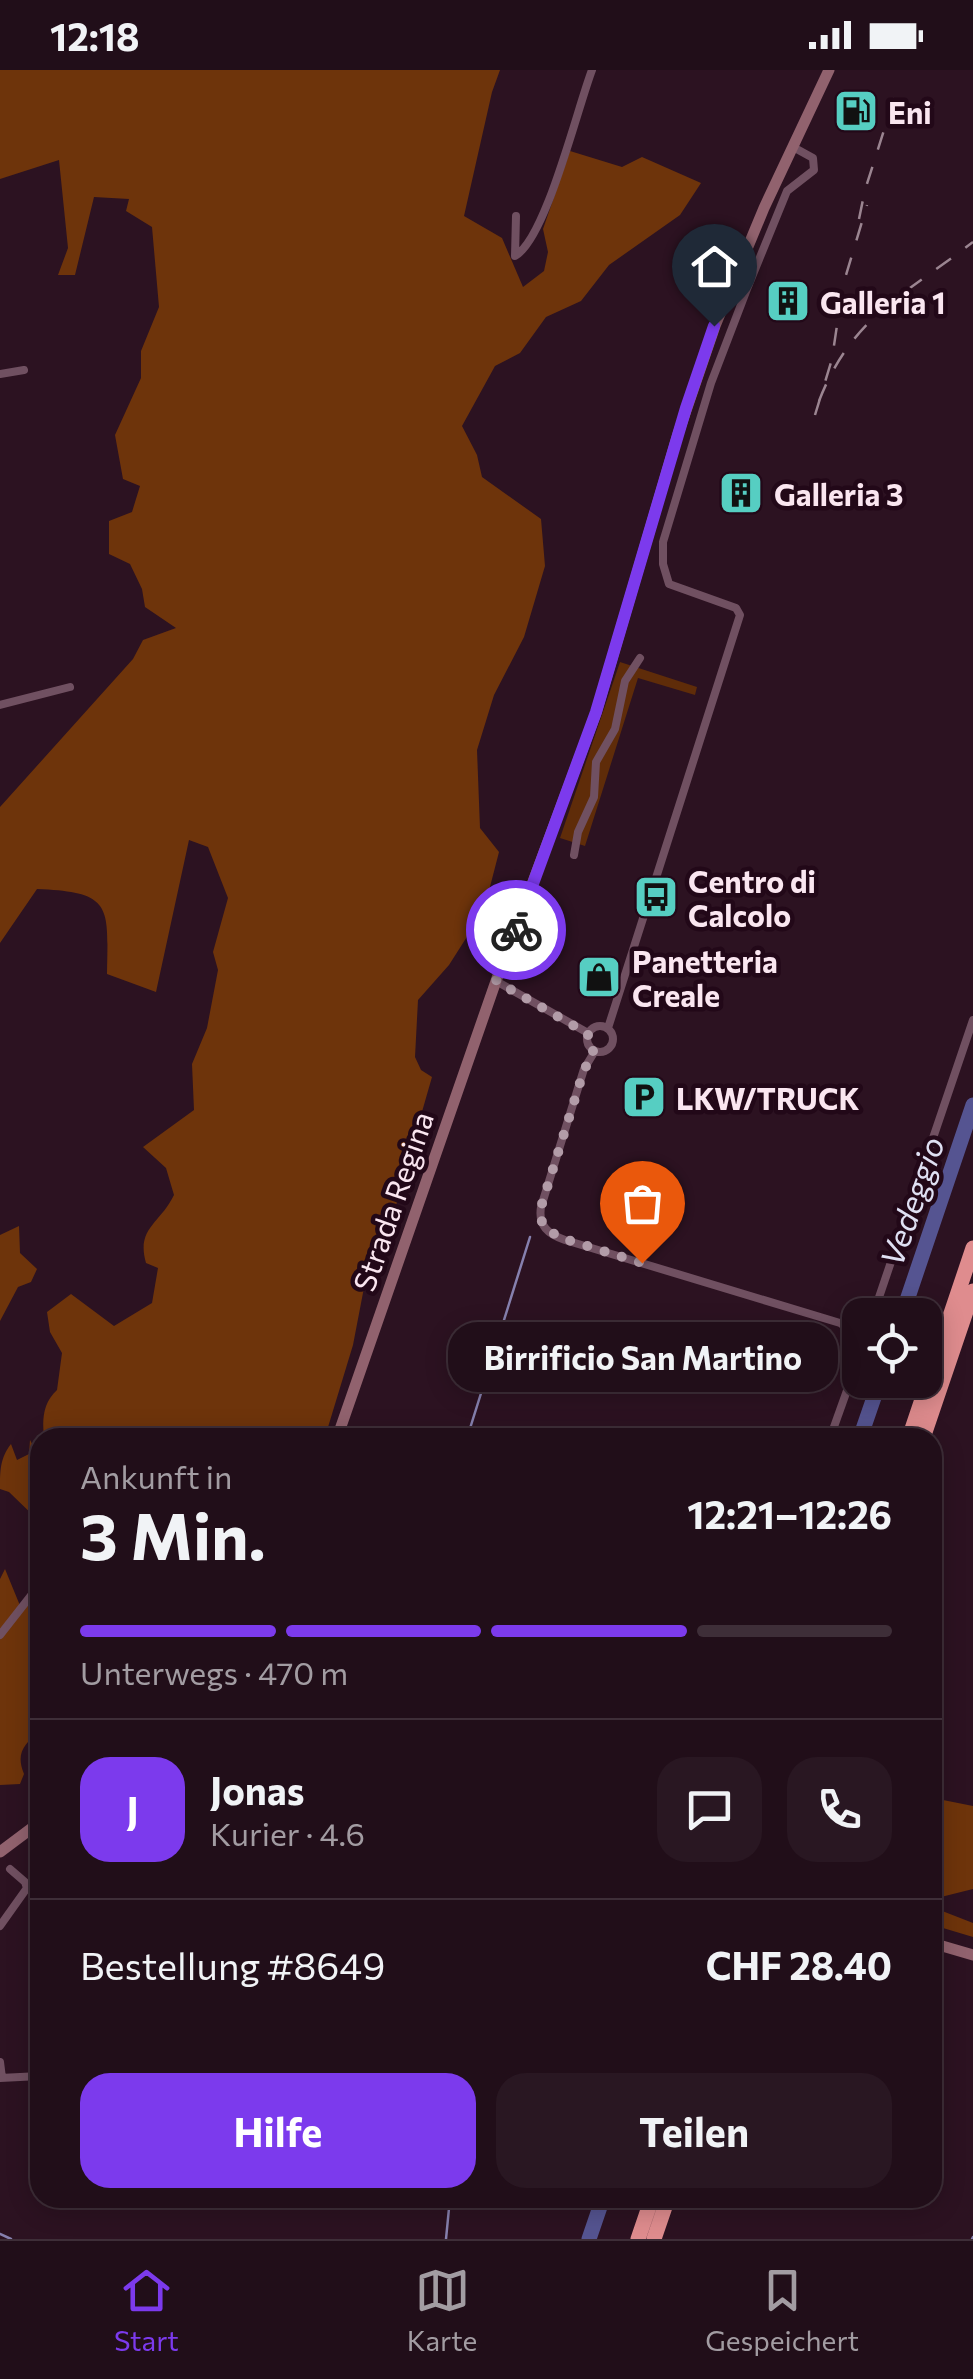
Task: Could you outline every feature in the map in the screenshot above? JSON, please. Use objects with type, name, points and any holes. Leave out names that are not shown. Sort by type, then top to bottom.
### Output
[{"type":"highway","points":[[912,1428],[973,1248]]},
{"type":"highway","points":[[926,1428],[973,1291]]},
{"type":"highway","points":[[638,2239],[649,2208]]},
{"type":"highway","points":[[654,2239],[665,2208]]},
{"type":"main road","name":"Strada Regina","points":[[340,1428],[496,981],[596,712],[701,363],[724,300],[829,70]]},
{"type":"main road","points":[[0,1852],[30,1830]]},
{"type":"main road","points":[[942,1946],[973,1955]]},
{"type":"street","points":[[516,216],[515,256],[526,249],[550,197],[592,70]]},
{"type":"street","points":[[608,1028],[740,618],[736,608],[668,584],[662,557],[665,532],[711,383],[787,190],[810,174],[814,166],[812,158],[792,147]]},
{"type":"street","points":[[0,374],[24,370]]},
{"type":"street","points":[[574,855],[578,832],[594,796],[596,762],[615,729],[625,681],[640,658]]},
{"type":"street","points":[[0,706],[70,687]]},
{"type":"street","points":[[496,981],[588,1034]]},
{"type":"street","points":[[879,1298],[973,1020]]},
{"type":"street","points":[[599,1026],[608,1028],[614,1036],[613,1045],[607,1051],[594,1052],[588,1046],[588,1034],[599,1026]]},
{"type":"street","points":[[594,1052],[584,1070],[541,1207],[540,1219],[547,1231],[565,1240],[842,1324]]},
{"type":"street","points":[[480,1368],[495,1374]]},
{"type":"street","points":[[834,1428],[844,1398]]},
{"type":"street","points":[[0,1635],[30,1597]]},
{"type":"street","points":[[0,1926],[27,1888],[10,1869]]},
{"type":"street","points":[[0,2062],[1,2078],[30,2077]]},
{"type":"shaded area","points":[[0,70],[500,70],[464,216],[502,238],[523,287],[544,271],[548,252],[543,229],[570,151],[622,167],[642,157],[701,183],[680,215],[609,265],[581,301],[546,317],[520,353],[495,366],[462,426],[477,455],[482,477],[541,519],[545,566],[524,637],[494,695],[477,750],[480,828],[499,852],[484,910],[449,965],[418,1000],[415,1057],[421,1070],[432,1077],[398,1195],[392,1231],[367,1272],[353,1345],[328,1428],[43,1428],[44,1412],[57,1390],[62,1353],[50,1332],[47,1312],[71,1294],[114,1326],[152,1303],[158,1268],[146,1263],[144,1242],[174,1195],[166,1168],[143,1147],[194,1110],[192,1064],[207,1028],[218,970],[213,952],[228,898],[208,847],[189,840],[156,992],[107,974],[105,918],[93,899],[80,894],[37,889],[0,943],[0,807],[133,659],[143,640],[176,628],[145,607],[142,589],[130,564],[109,554],[109,521],[132,512],[140,486],[123,479],[115,435],[141,378],[141,351],[159,307],[152,227],[126,211],[129,199],[94,197],[75,275],[58,275],[68,248],[59,160],[0,179]]},
{"type":"shaded area","points":[[620,662],[697,687],[695,695],[638,678],[585,846],[560,838]]},
{"type":"shaded area","points":[[19,1226],[20,1253],[37,1269],[31,1282],[18,1287],[0,1321],[0,1235]]},
{"type":"shaded area","points":[[30,1440],[30,1512],[9,1492],[0,1489],[1,1465],[11,1444],[17,1460],[29,1454]]},
{"type":"shaded area","points":[[5,1569],[21,1608],[30,1597],[30,1740],[21,1754],[24,1774],[20,1784],[0,1785],[0,1579]]},
{"type":"shaded area","points":[[942,1800],[973,1806],[973,1889],[942,1897]]},
{"type":"shaded area","points":[[942,1911],[973,1923],[973,1937],[942,1928]]},
{"type":"waterway","name":"Vedeggio","points":[[908,1298],[973,1105]]},
{"type":"waterway","points":[[470,1428],[530,1237]]},
{"type":"waterway","name":"Vedeggio","points":[[863,1428],[874,1398]]},
{"type":"waterway","points":[[446,2239],[449,2208]]},
{"type":"waterway","name":"Vedeggio","points":[[589,2239],[600,2208]]},
{"type":"waterway","points":[[0,2234],[11,2239]]},
{"type":"railway","points":[[859,219],[899,83]]},
{"type":"railway","points":[[815,415],[832,359],[843,285],[867,205]]},
{"type":"railway","points":[[819,401],[832,372],[865,327],[883,309],[973,242]]},
{"type":"way so far","points":[[516,930],[496,981],[588,1034],[588,1046],[594,1052],[584,1070],[541,1207],[542,1224],[558,1237],[642,1263]]},
{"type":"place","name":"Eni","points":[[856,111]]},
{"type":"place","name":"Galleria 1","points":[[788,301]]},
{"type":"place","name":"Galleria 3","points":[[741,493]]},
{"type":"place","name":"Centro di Calcolo","points":[[656,897]]},
{"type":"place","name":"Panetteria Creale","points":[[599,977]]},
{"type":"place","name":"LKW/TRUCK","points":[[644,1097]]},
{"type":"place","name":"Birrificio San Martino","points":[[642,1263]]},
{"type":"route","points":[[516,930],[596,712],[714,326]]}]
